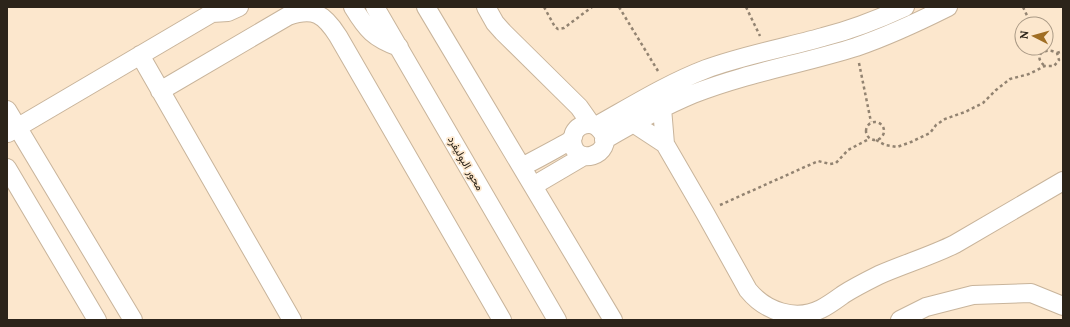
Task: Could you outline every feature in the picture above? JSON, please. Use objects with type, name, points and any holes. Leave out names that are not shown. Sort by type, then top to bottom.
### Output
[{"type":"street","points":[[12,131],[213,10],[228,12],[239,7]]},
{"type":"street","points":[[353,7],[366,27],[374,35],[385,42],[399,47]]},
{"type":"street","name":"محور البوليفرد","points":[[375,7],[557,320]]},
{"type":"street","points":[[426,7],[613,320]]},
{"type":"street","points":[[486,7],[495,23],[503,32],[571,100],[588,132],[603,147],[598,153],[592,156],[580,155],[574,148],[588,132],[633,123],[662,108],[713,87],[751,75],[856,47],[914,24],[948,7]]},
{"type":"street","points":[[522,167],[588,132],[668,86],[706,69],[767,51],[824,37],[870,22],[905,7],[914,24]]},
{"type":"street","points":[[160,91],[288,16],[298,12],[308,12],[316,13],[325,18],[338,36],[502,320]]},
{"type":"street","points":[[140,55],[292,320]]},
{"type":"street","points":[[706,69],[713,87]]},
{"type":"street","points":[[662,108],[665,144],[748,290],[753,297],[767,307],[785,313],[803,314],[821,309],[878,276],[956,244],[1063,182]]},
{"type":"street","points":[[7,110],[12,131],[133,320]]},
{"type":"street","points":[[633,123],[665,144]]},
{"type":"street","points":[[533,186],[584,156]]},
{"type":"street","points":[[7,168],[97,320]]},
{"type":"street","points":[[900,320],[926,307],[973,295],[1031,293],[1063,306]]},
{"type":"path","points":[[544,7],[555,27],[558,29],[564,28],[592,7]]},
{"type":"path","points":[[619,7],[668,86]]},
{"type":"path","points":[[746,7],[767,51]]},
{"type":"path","points":[[856,47],[871,122]]},
{"type":"path","points":[[705,213],[818,161],[830,164],[836,163],[848,150],[869,139],[896,147],[911,142],[930,132],[936,125],[945,119],[983,104],[996,90],[1010,79],[1029,74],[1045,66],[1052,67],[1059,60],[1056,53],[1063,51]]},
{"type":"path","points":[[1039,56],[1040,61],[1045,66]]},
{"type":"path","points":[[869,139],[865,132],[866,128],[871,122]]},
{"type":"path","points":[[871,122],[878,122],[883,128],[882,136],[876,140]]}]
